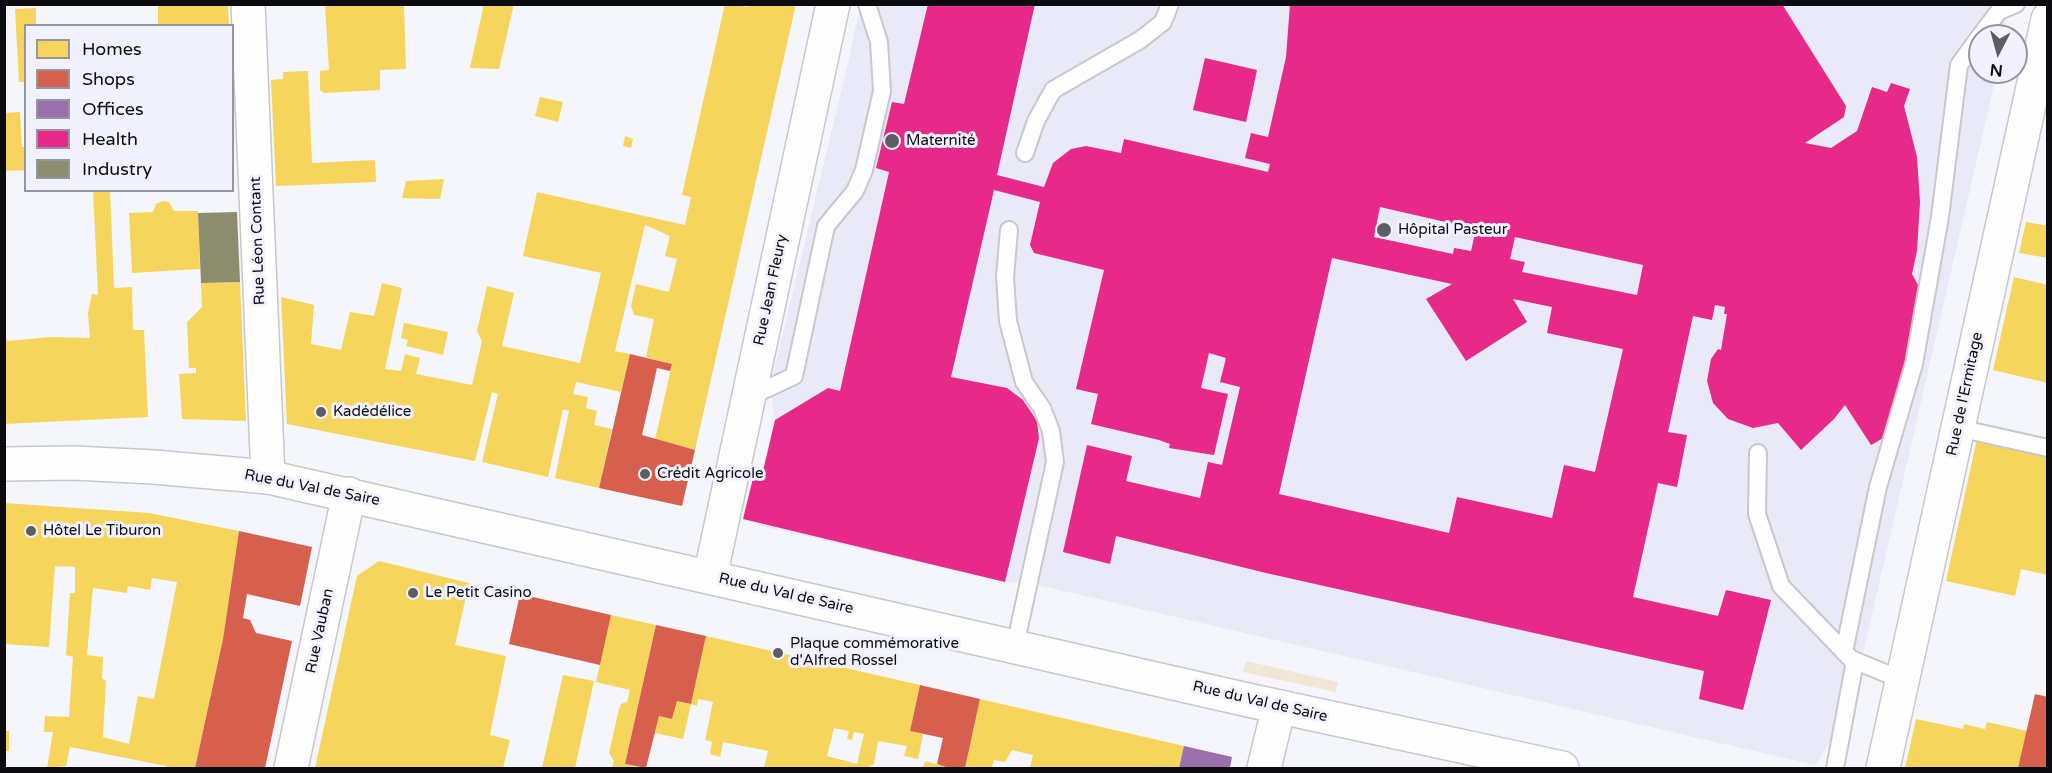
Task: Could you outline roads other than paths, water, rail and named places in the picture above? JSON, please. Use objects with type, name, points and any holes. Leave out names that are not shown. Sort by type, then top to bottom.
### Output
[{"type":"street","name":"Rue Léon Contant","points":[[248,4],[268,477]]},
{"type":"street","name":"Rue Jean Fleury","points":[[710,577],[833,4]]},
{"type":"street","name":"Rue de l'Ermitage","points":[[1883,768],[2048,19]]},
{"type":"street","name":"Rue du Val de Saire","points":[[4,464],[74,463],[142,466],[268,477],[1279,707],[1479,759],[1562,768]]},
{"type":"street","name":"Rue Vauban","points":[[291,768],[349,494]]},
{"type":"street","points":[[1264,768],[1279,707]]},
{"type":"lane","points":[[748,397],[794,376],[826,226],[855,191],[864,170],[882,91],[879,42],[867,4]]},
{"type":"lane","points":[[1025,153],[1036,121],[1053,90],[1140,40],[1163,22],[1170,4]]},
{"type":"lane","points":[[1989,24],[1999,11],[2016,4]]},
{"type":"lane","points":[[1834,768],[1878,487],[1914,364],[1940,217],[1959,65],[1968,53]]},
{"type":"lane","points":[[1009,230],[1005,277],[1008,321],[1024,382],[1042,408],[1051,430],[1055,462],[1015,646]]},
{"type":"lane","points":[[1958,428],[2048,448]]},
{"type":"lane","points":[[1758,453],[1758,514],[1781,586],[1850,656],[1902,680]]},
{"type":"place","name":"Maternité","points":[[892,141]]},
{"type":"place","name":"Hôpital Pasteur","points":[[1384,230]]},
{"type":"place","name":"Kadédélice","points":[[321,412]]},
{"type":"place","name":"Crédit Agricole","points":[[645,474]]},
{"type":"place","name":"Hôtel Le Tiburon","points":[[31,531]]},
{"type":"place","name":"Le Petit Casino","points":[[413,593]]},
{"type":"place","name":"Plaque commémorative d'Alfred Rossel","points":[[778,653]]}]
